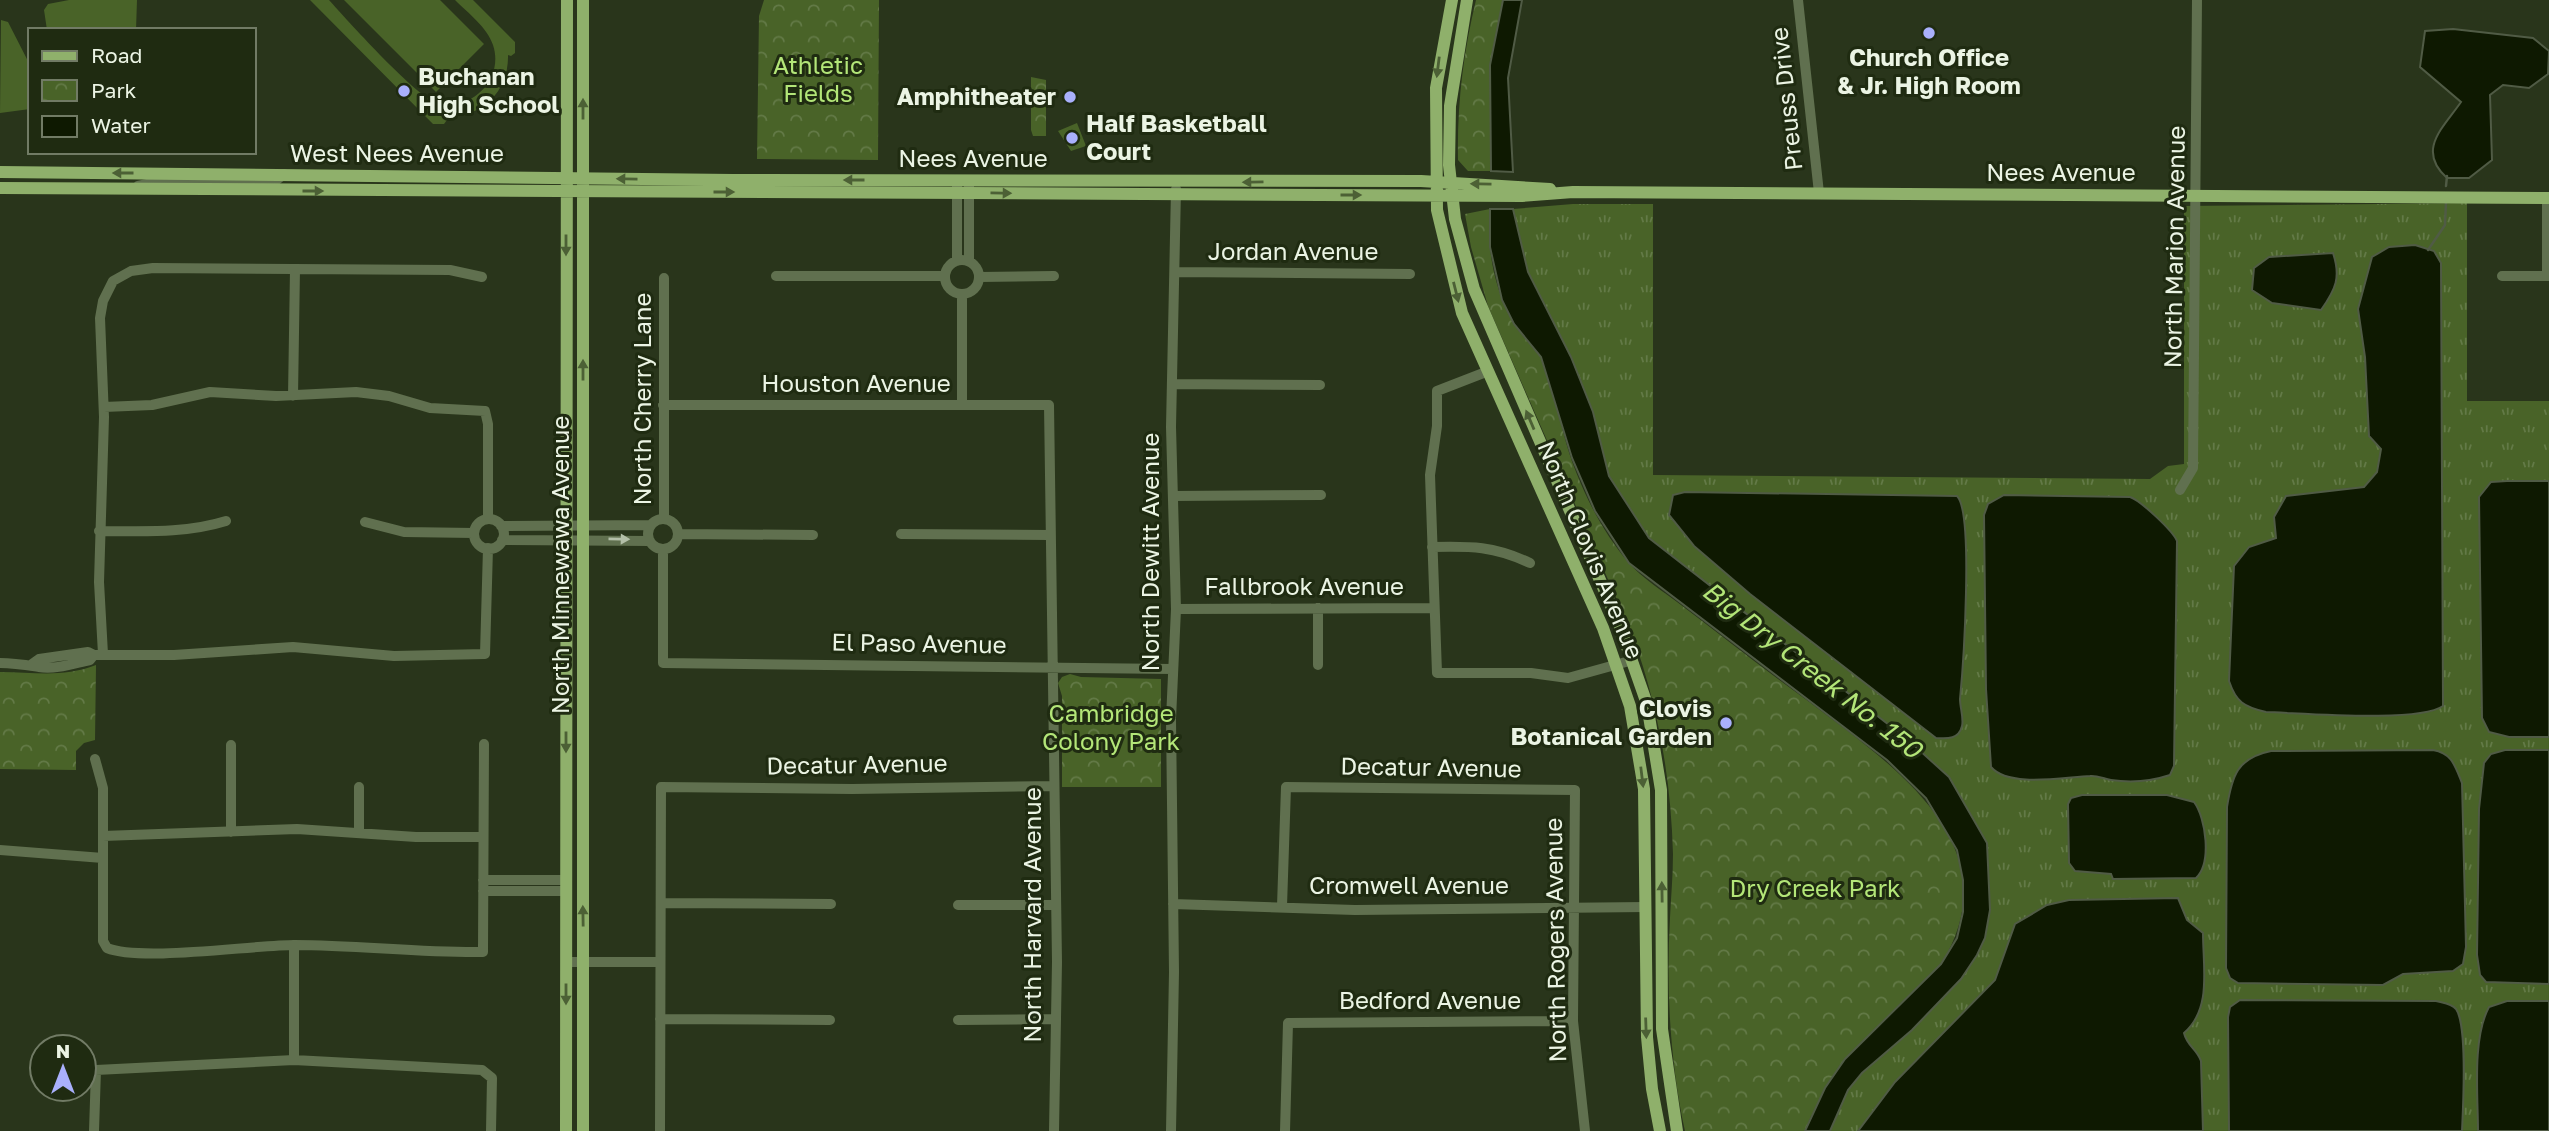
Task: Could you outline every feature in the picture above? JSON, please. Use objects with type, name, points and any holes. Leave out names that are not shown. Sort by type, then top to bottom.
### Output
[{"type":"main road","name":"North Minnewawa Avenue","points":[[566,1131],[567,0]]},
{"type":"main road","name":"North Minnewawa Avenue","points":[[583,0],[583,1131]]},
{"type":"main road","name":"North Clovis Avenue","points":[[1452,0],[1436,88],[1435,188],[1462,313],[1617,664],[1630,706],[1644,789],[1647,1037],[1652,1089],[1660,1131]]},
{"type":"main road","name":"North Clovis Avenue","points":[[1466,0],[1450,106],[1451,189],[1474,289],[1633,660],[1647,704],[1661,790],[1662,1029],[1677,1131]]},
{"type":"main road","name":"West Nees Avenue","points":[[0,172],[583,178]]},
{"type":"main road","name":"Nees Avenue","points":[[583,178],[1176,189],[1451,189],[1521,185],[1573,192],[2548,198]]},
{"type":"main road","name":"Nees Avenue","points":[[583,193],[963,186]]},
{"type":"main road","name":"West Nees Avenue","points":[[0,188],[583,193]]},
{"type":"main road","points":[[1646,907],[1653,917],[1654,995],[1662,1029]]},
{"type":"street","name":"Preuss Drive","points":[[1798,0],[1819,193]]},
{"type":"street","name":"North Marion Avenue","points":[[2180,490],[2193,468],[2197,0]]},
{"type":"street","points":[[118,190],[152,183],[274,183],[284,174]]},
{"type":"street","points":[[963,186],[963,261]]},
{"type":"street","name":"North Dewitt Avenue","points":[[1171,1131],[1171,719],[1176,609],[1173,384],[1176,189]]},
{"type":"street","points":[[2502,276],[2548,276],[2548,198]]},
{"type":"street","points":[[963,261],[977,267],[980,277],[974,289],[962,293],[950,288],[945,276],[949,267],[963,261]]},
{"type":"street","points":[[99,654],[99,531],[104,407],[100,318],[103,301],[113,282],[142,269],[450,270],[482,277]]},
{"type":"street","points":[[293,396],[295,269]]},
{"type":"street","points":[[103,272],[113,282]]},
{"type":"street","name":"Jordan Avenue","points":[[1176,272],[1410,274]]},
{"type":"street","points":[[776,276],[945,276]]},
{"type":"street","points":[[980,277],[1054,276]]},
{"type":"street","name":"North Cherry Lane","points":[[664,278],[664,520]]},
{"type":"street","points":[[962,293],[962,405]]},
{"type":"street","points":[[1486,372],[1437,391],[1437,426],[1430,475],[1437,673],[1531,673],[1568,678],[1633,660]]},
{"type":"street","points":[[1173,384],[1320,385]]},
{"type":"street","points":[[104,407],[152,405],[210,392],[293,396],[373,393],[430,408],[485,411],[488,424],[488,519]]},
{"type":"street","name":"Houston Avenue","points":[[663,405],[1049,405]]},
{"type":"street","name":"North Harvard Avenue","points":[[1049,405],[1055,668],[1054,1131]]},
{"type":"street","points":[[1173,496],[1321,495]]},
{"type":"street","points":[[488,519],[501,526],[566,533],[651,526],[664,520],[674,524],[678,534],[675,543],[663,549],[650,541],[582,533]]},
{"type":"street","points":[[488,519],[477,525],[474,533],[478,544],[488,548]]},
{"type":"street","points":[[99,531],[202,529],[226,521]]},
{"type":"street","points":[[365,522],[404,532],[474,533]]},
{"type":"street","points":[[501,526],[502,540]]},
{"type":"street","points":[[650,541],[651,526]]},
{"type":"street","points":[[488,548],[502,540],[566,533]]},
{"type":"street","points":[[678,534],[813,534]]},
{"type":"street","points":[[901,534],[1050,535]]},
{"type":"street","points":[[1432,547],[1480,546],[1503,550],[1530,563]]},
{"type":"street","points":[[0,663],[32,664],[39,659],[88,652],[174,655],[293,647],[394,656],[485,654],[488,548]]},
{"type":"street","name":"El Paso Avenue","points":[[663,549],[663,663],[955,664],[1173,669]]},
{"type":"street","name":"Fallbrook Avenue","points":[[1176,609],[1433,607]]},
{"type":"street","points":[[1318,608],[1318,665]]},
{"type":"street","points":[[95,759],[103,788],[103,941],[107,948],[114,951],[162,952],[294,945],[414,953],[483,952],[484,744]]},
{"type":"street","points":[[231,745],[231,832]]},
{"type":"street","name":"Decatur Avenue","points":[[661,903],[661,787],[852,789],[1054,786]]},
{"type":"street","points":[[359,787],[359,833]]},
{"type":"street","name":"Decatur Avenue","points":[[1282,906],[1286,787],[1575,790]]},
{"type":"street","name":"North Rogers Avenue","points":[[1575,790],[1573,1021],[1586,1131]]},
{"type":"street","points":[[103,836],[297,829],[483,838]]},
{"type":"street","points":[[0,850],[103,858]]},
{"type":"street","points":[[483,886],[566,886]]},
{"type":"street","points":[[660,1131],[661,903],[831,904]]},
{"type":"street","name":"Cromwell Avenue","points":[[1173,904],[1355,910],[1646,907]]},
{"type":"street","points":[[958,905],[1056,905]]},
{"type":"street","points":[[294,945],[294,1060]]},
{"type":"street","points":[[566,962],[660,962]]},
{"type":"street","points":[[660,1019],[830,1020]]},
{"type":"street","points":[[958,1020],[1056,1019]]},
{"type":"street","name":"Bedford Avenue","points":[[1285,1131],[1288,1023],[1573,1021]]},
{"type":"street","points":[[94,1131],[96,1070],[294,1060],[482,1070],[492,1078],[491,1131]]},
{"type":"green space","points":[[69,0],[137,0],[136,28],[47,28],[44,10],[48,4]]},
{"type":"green space","points":[[310,0],[329,0],[410,84],[433,101],[446,104],[471,99],[481,92],[494,71],[495,58],[490,38],[455,0],[473,0],[515,42],[515,53],[508,55],[504,80],[491,100],[471,113],[445,117],[447,120],[444,124],[433,124]]},
{"type":"green space","points":[[344,0],[440,0],[484,44],[436,92]]},
{"type":"green space","name":"Athletic Fields","points":[[764,0],[879,0],[878,160],[757,159],[759,16]]},
{"type":"green space","points":[[1476,0],[1503,0],[1490,65],[1491,171],[1468,171],[1458,160],[1462,80]]},
{"type":"green space","points":[[1,20],[8,22],[28,61],[28,109],[0,113]]},
{"type":"green space","points":[[1031,77],[1046,80],[1046,136],[1033,136],[1031,130]]},
{"type":"green space","name":"Half Basketball Court","points":[[1077,123],[1086,146],[1071,151],[1058,131]]},
{"type":"green space","points":[[2467,203],[2467,401],[2549,401],[2549,1131],[1830,1131],[1848,1090],[1862,1073],[1912,1030],[1990,910],[1987,843],[1949,777],[1907,739],[1649,538],[1609,476],[1593,412],[1571,357],[1528,272],[1513,209],[1573,204],[1653,204],[1653,475],[2150,479],[2168,466],[2184,464],[2184,206]]},
{"type":"green space","name":"Dry Creek Park","points":[[1490,209],[1489,238],[1501,296],[1516,327],[1539,354],[1546,368],[1575,468],[1589,502],[1617,549],[1646,579],[1874,752],[1906,781],[1933,811],[1953,845],[1963,882],[1960,921],[1941,964],[1811,1116],[1805,1131],[1685,1131],[1676,1079],[1669,998],[1673,862],[1672,826],[1662,742],[1632,634],[1488,306],[1471,247],[1465,214]]},
{"type":"green space","points":[[96,665],[95,740],[84,743],[76,751],[76,770],[0,769],[0,672],[60,673]]},
{"type":"green space","name":"Cambridge Colony Park","points":[[1070,674],[1081,677],[1161,679],[1161,787],[1062,787],[1062,696],[1058,683],[1062,677]]},
{"type":"water","points":[[1503,0],[1522,0],[1508,78],[1513,172],[1491,171],[1490,65]]},
{"type":"water","points":[[2453,29],[2533,38],[2549,51],[2548,74],[2529,88],[2503,85],[2490,95],[2492,160],[2469,178],[2447,178],[2438,168],[2433,149],[2436,139],[2461,102],[2420,67],[2425,31]]},
{"type":"water","name":"Big Dry Creek No. 150","points":[[1490,209],[1513,209],[1528,272],[1571,357],[1593,412],[1609,476],[1649,538],[1907,739],[1949,777],[1987,843],[1990,910],[1985,938],[1977,955],[1961,979],[1912,1030],[1862,1073],[1848,1090],[1830,1131],[1805,1131],[1825,1088],[1845,1059],[1941,964],[1957,938],[1963,912],[1963,880],[1957,850],[1926,798],[1887,760],[1629,563],[1595,511],[1572,458],[1541,357],[1514,324],[1502,300],[1490,247]]},
{"type":"water","points":[[2415,245],[2434,251],[2441,263],[2443,706],[2430,711],[2386,716],[2266,712],[2252,708],[2238,699],[2229,681],[2234,566],[2249,547],[2276,538],[2274,517],[2286,496],[2364,487],[2377,472],[2381,449],[2369,436],[2365,357],[2358,309],[2372,257],[2389,247]]},
{"type":"water","points":[[2333,253],[2337,269],[2336,283],[2321,310],[2272,303],[2252,290],[2254,268],[2269,257]]},
{"type":"water","points":[[2549,481],[2549,737],[2509,737],[2489,732],[2482,718],[2479,497],[2491,482]]},
{"type":"water","points":[[1685,492],[1957,496],[1962,508],[1966,560],[1960,699],[1962,723],[1958,734],[1949,738],[1936,738],[1750,594],[1694,546],[1669,515],[1673,495]]},
{"type":"water","points":[[2004,495],[2130,497],[2156,516],[2177,541],[2174,766],[2170,775],[2134,781],[2093,776],[2023,779],[1999,773],[1991,767],[1986,689],[1984,515],[1988,504]]},
{"type":"water","points":[[2433,750],[2449,757],[2462,783],[2466,947],[2463,964],[2453,971],[2403,974],[2383,985],[2238,983],[2230,978],[2226,968],[2227,807],[2231,786],[2243,764],[2250,758],[2271,751]]},
{"type":"water","points":[[2505,750],[2549,750],[2549,984],[2486,982],[2480,975],[2477,955],[2479,809],[2484,763],[2491,754]]},
{"type":"water","points":[[2082,795],[2167,795],[2194,802],[2202,819],[2206,840],[2201,871],[2196,878],[2113,879],[2111,874],[2075,871],[2069,863],[2068,804],[2071,798]]},
{"type":"water","points":[[2178,898],[2187,920],[2203,933],[2202,1000],[2193,1023],[2184,1033],[2201,1061],[2203,1131],[1858,1131],[1895,1082],[1995,980],[2015,924],[2047,905],[2069,900]]},
{"type":"water","points":[[2240,1000],[2436,1001],[2452,1006],[2460,1018],[2462,1032],[2462,1131],[2229,1131],[2228,1017],[2230,1007]]},
{"type":"water","points":[[2507,1001],[2549,1001],[2549,1131],[2478,1131],[2477,1068],[2480,1035],[2489,1007]]},
{"type":"waterway","points":[[2446,186],[2447,176]]},
{"type":"waterway","points":[[2428,250],[2445,225],[2446,202]]},
{"type":"place","name":"Church Office & Jr. High Room","points":[[1929,33]]},
{"type":"place","name":"Buchanan High School","points":[[404,91]]},
{"type":"place","name":"Amphitheater","points":[[1070,97]]},
{"type":"place","name":"Half Basketball Court","points":[[1072,138]]},
{"type":"place","name":"Clovis Botanical Garden","points":[[1726,723]]}]
